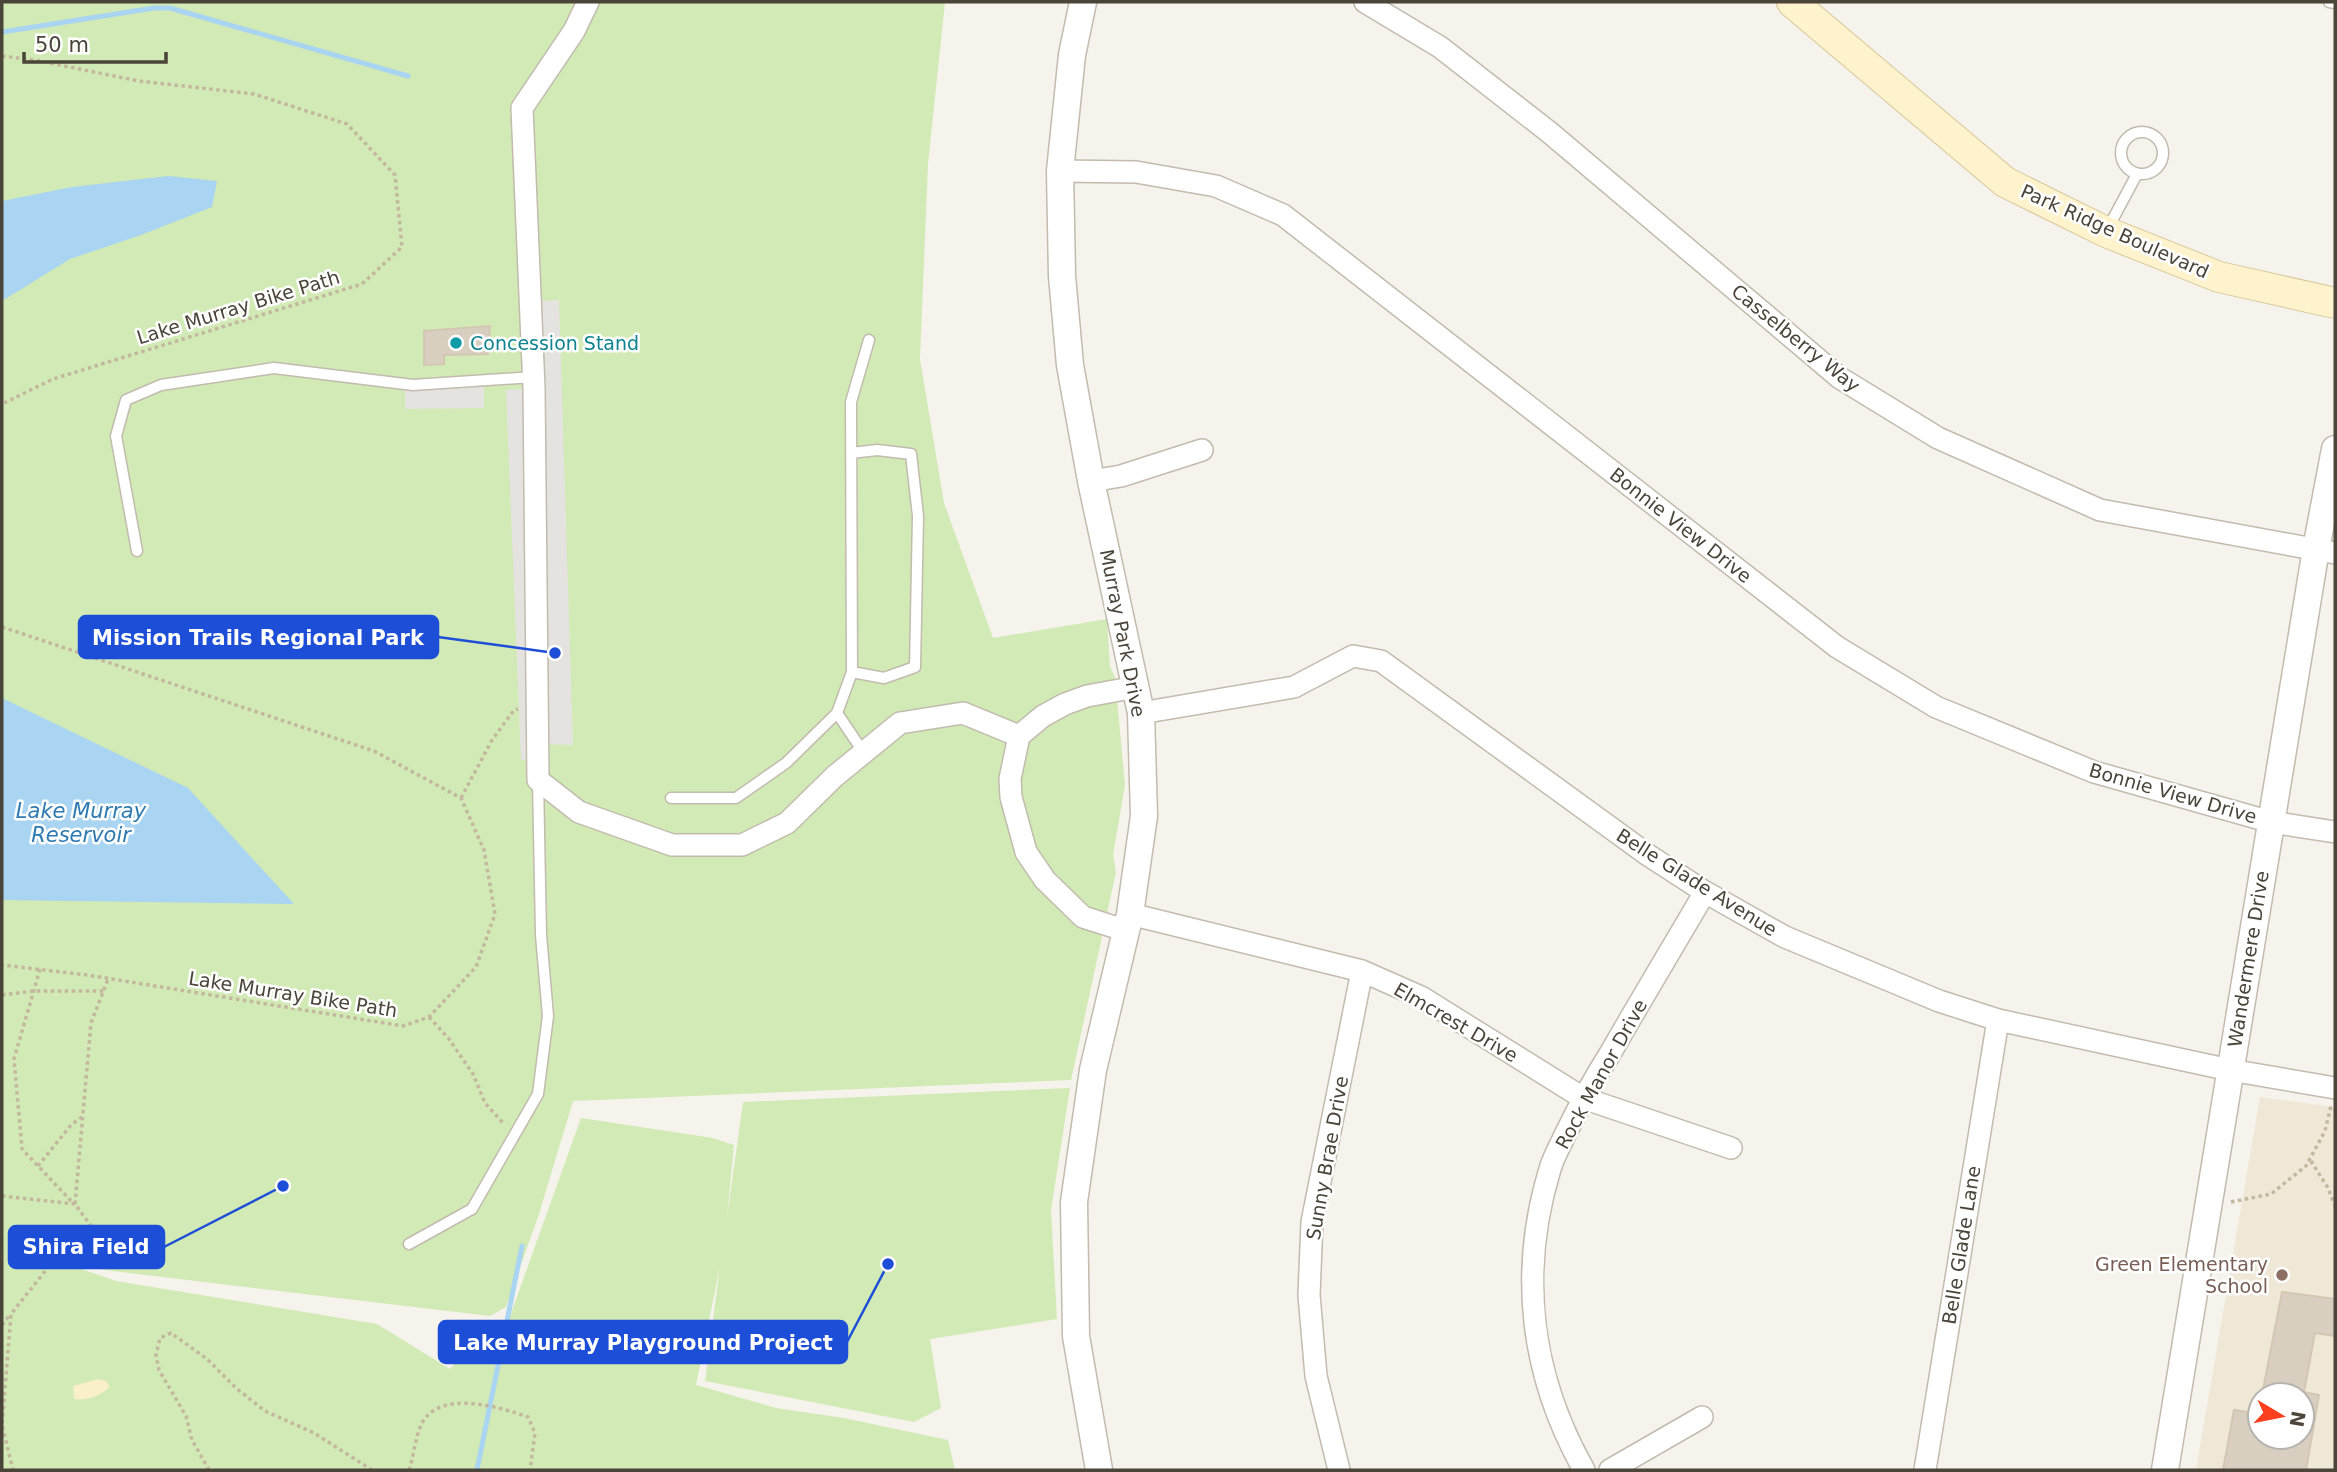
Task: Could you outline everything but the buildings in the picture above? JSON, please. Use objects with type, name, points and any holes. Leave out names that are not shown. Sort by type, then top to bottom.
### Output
[{"type":"main road","name":"Park Ridge Boulevard","points":[[1792,2],[2005,182],[2106,232],[2220,277],[2335,303]]},
{"type":"street","points":[[588,2],[574,31],[522,108],[534,377],[538,780],[579,812],[672,845],[742,845],[787,823],[835,776],[900,723],[963,713],[1019,736],[1043,716],[1065,704],[1087,696],[1136,687]]},
{"type":"street","name":"Murray Park Drive","points":[[1083,2],[1072,55],[1060,171],[1062,276],[1070,365],[1091,481],[1141,713],[1144,816],[1128,922],[1093,1070],[1074,1202],[1076,1336],[1099,1470]]},
{"type":"street","name":"Casselberry Way","points":[[1365,2],[1440,47],[1549,132],[1840,378],[1938,438],[2100,510],[2325,551]]},
{"type":"street","name":"Bonnie View Drive","points":[[1060,171],[1136,172],[1216,186],[1283,215],[1837,647],[1936,707],[2082,767],[2271,822],[2335,832]]},
{"type":"street","name":"Wandermere Drive","points":[[2165,1470],[2271,822],[2325,551],[2335,449]]},
{"type":"street","points":[[1091,481],[1121,476],[1202,450]]},
{"type":"street","name":"Belle Glade Avenue","points":[[1141,713],[1294,687],[1353,656],[1381,661],[1648,855],[1705,892],[1785,937],[1939,1001],[1998,1020],[2230,1070],[2333,1096]]},
{"type":"street","name":"Elmcrest Drive","points":[[1019,736],[1010,779],[1011,797],[1026,852],[1045,880],[1083,917],[1128,922],[1362,971],[1421,998],[1583,1098],[1731,1149]]},
{"type":"street","name":"Rock Manor Drive","points":[[1584,1470],[1565,1436],[1548,1390],[1536,1339],[1532,1287],[1534,1242],[1550,1168],[1583,1098],[1705,892]]},
{"type":"street","name":"Sunny Brae Drive","points":[[1339,1470],[1316,1376],[1309,1295],[1312,1222],[1362,971]]},
{"type":"street","name":"Belle Glade Lane","points":[[1925,1470],[1998,1020]]},
{"type":"street","points":[[1610,1470],[1702,1417]]},
{"type":"lane","points":[[2329,2],[2335,3]]},
{"type":"lane","points":[[2138,132],[2145,132],[2152,134],[2162,145],[2162,159],[2153,172],[2137,174],[2124,166],[2120,152],[2126,139],[2138,132]]},
{"type":"lane","points":[[2106,232],[2137,174]]},
{"type":"lane","points":[[671,798],[736,798],[786,763],[837,713],[852,672],[851,402],[869,340]]},
{"type":"lane","points":[[136,551],[116,436],[126,400],[161,385],[274,368],[413,386],[534,377]]},
{"type":"lane","points":[[851,453],[877,450],[911,454],[918,516],[915,667],[884,678],[852,672]]},
{"type":"lane","points":[[837,713],[863,753]]},
{"type":"lane","points":[[409,1244],[472,1209],[538,1094],[548,1016],[541,935],[538,780]]},
{"type":"path","name":"Lake Murray Bike Path","points":[[2,56],[139,81],[254,94],[347,124],[395,175],[402,247],[362,284],[53,379],[2,404]]},
{"type":"path","points":[[2,627],[374,751],[461,798],[484,850],[495,914],[477,967],[429,1017],[449,1039],[473,1074],[485,1103],[514,1135]]},
{"type":"path","points":[[461,798],[492,740],[514,710],[538,707]]},
{"type":"path","name":"Lake Murray Bike Path","points":[[2,965],[108,978],[403,1026],[429,1017]]},
{"type":"path","points":[[2,1325],[54,1260],[97,1234],[75,1204],[22,1149],[14,1059],[40,968]]},
{"type":"path","points":[[75,1204],[91,1023],[108,978]]},
{"type":"path","points":[[2,995],[33,991],[104,991]]},
{"type":"path","points":[[2231,1202],[2271,1194],[2311,1161],[2325,1131],[2333,1096]]},
{"type":"path","points":[[38,1166],[71,1125],[82,1117]]},
{"type":"path","points":[[2311,1161],[2328,1188],[2335,1206]]},
{"type":"path","points":[[2,1196],[75,1204]]},
{"type":"path","points":[[11,1314],[2,1425],[13,1470]]},
{"type":"path","points":[[209,1470],[192,1440],[186,1416],[159,1370],[156,1355],[160,1338],[171,1332],[207,1359],[236,1388],[265,1411],[314,1433],[372,1470]]},
{"type":"path","points":[[409,1470],[420,1427],[428,1415],[441,1406],[483,1404],[528,1417],[535,1433],[530,1470]]},
{"type":"shaded area","points":[[559,300],[573,745],[538,744],[538,760],[521,760],[506,390],[534,388],[531,301]]},
{"type":"shaded area","points":[[484,380],[484,408],[405,409],[405,385]]},
{"type":"shaded area","name":"Green Elementary School","points":[[2260,1097],[2335,1107],[2335,1470],[2196,1470]]},
{"type":"green space","points":[[2,2],[945,2],[928,164],[920,359],[944,503],[993,638],[1107,619],[1110,667],[1115,677],[1125,785],[1113,855],[1116,872],[1071,1080],[573,1101],[539,1214],[506,1307],[490,1316],[112,1271],[61,1262],[116,1281],[377,1324],[450,1369],[477,1338],[504,1333],[581,1118],[713,1138],[734,1145],[727,1217],[743,1102],[1070,1088],[1051,1210],[1057,1319],[930,1339],[941,1408],[914,1422],[705,1381],[720,1266],[696,1385],[776,1408],[844,1418],[948,1440],[955,1470],[2,1470]]},
{"type":"sand","points":[[98,1379],[106,1381],[110,1387],[93,1397],[74,1399],[73,1386]]},
{"type":"water","points":[[168,176],[217,181],[212,207],[70,259],[2,301],[2,201],[72,187]]},
{"type":"water","name":"Lake Murray Reservoir","points":[[2,698],[188,788],[294,904],[2,900]]},
{"type":"waterway","points":[[2,32],[154,8],[170,8],[408,76]]},
{"type":"waterway","points":[[477,1470],[522,1246]]},
{"type":"place","name":"Concession Stand","points":[[456,343]]},
{"type":"place","name":"Mission Trails Regional Park","points":[[555,653]]},
{"type":"place","name":"Shira Field","points":[[283,1186]]},
{"type":"place","name":"Lake Murray Playground Project","points":[[888,1264]]},
{"type":"place","name":"Green Elementary School","points":[[2282,1275]]}]
